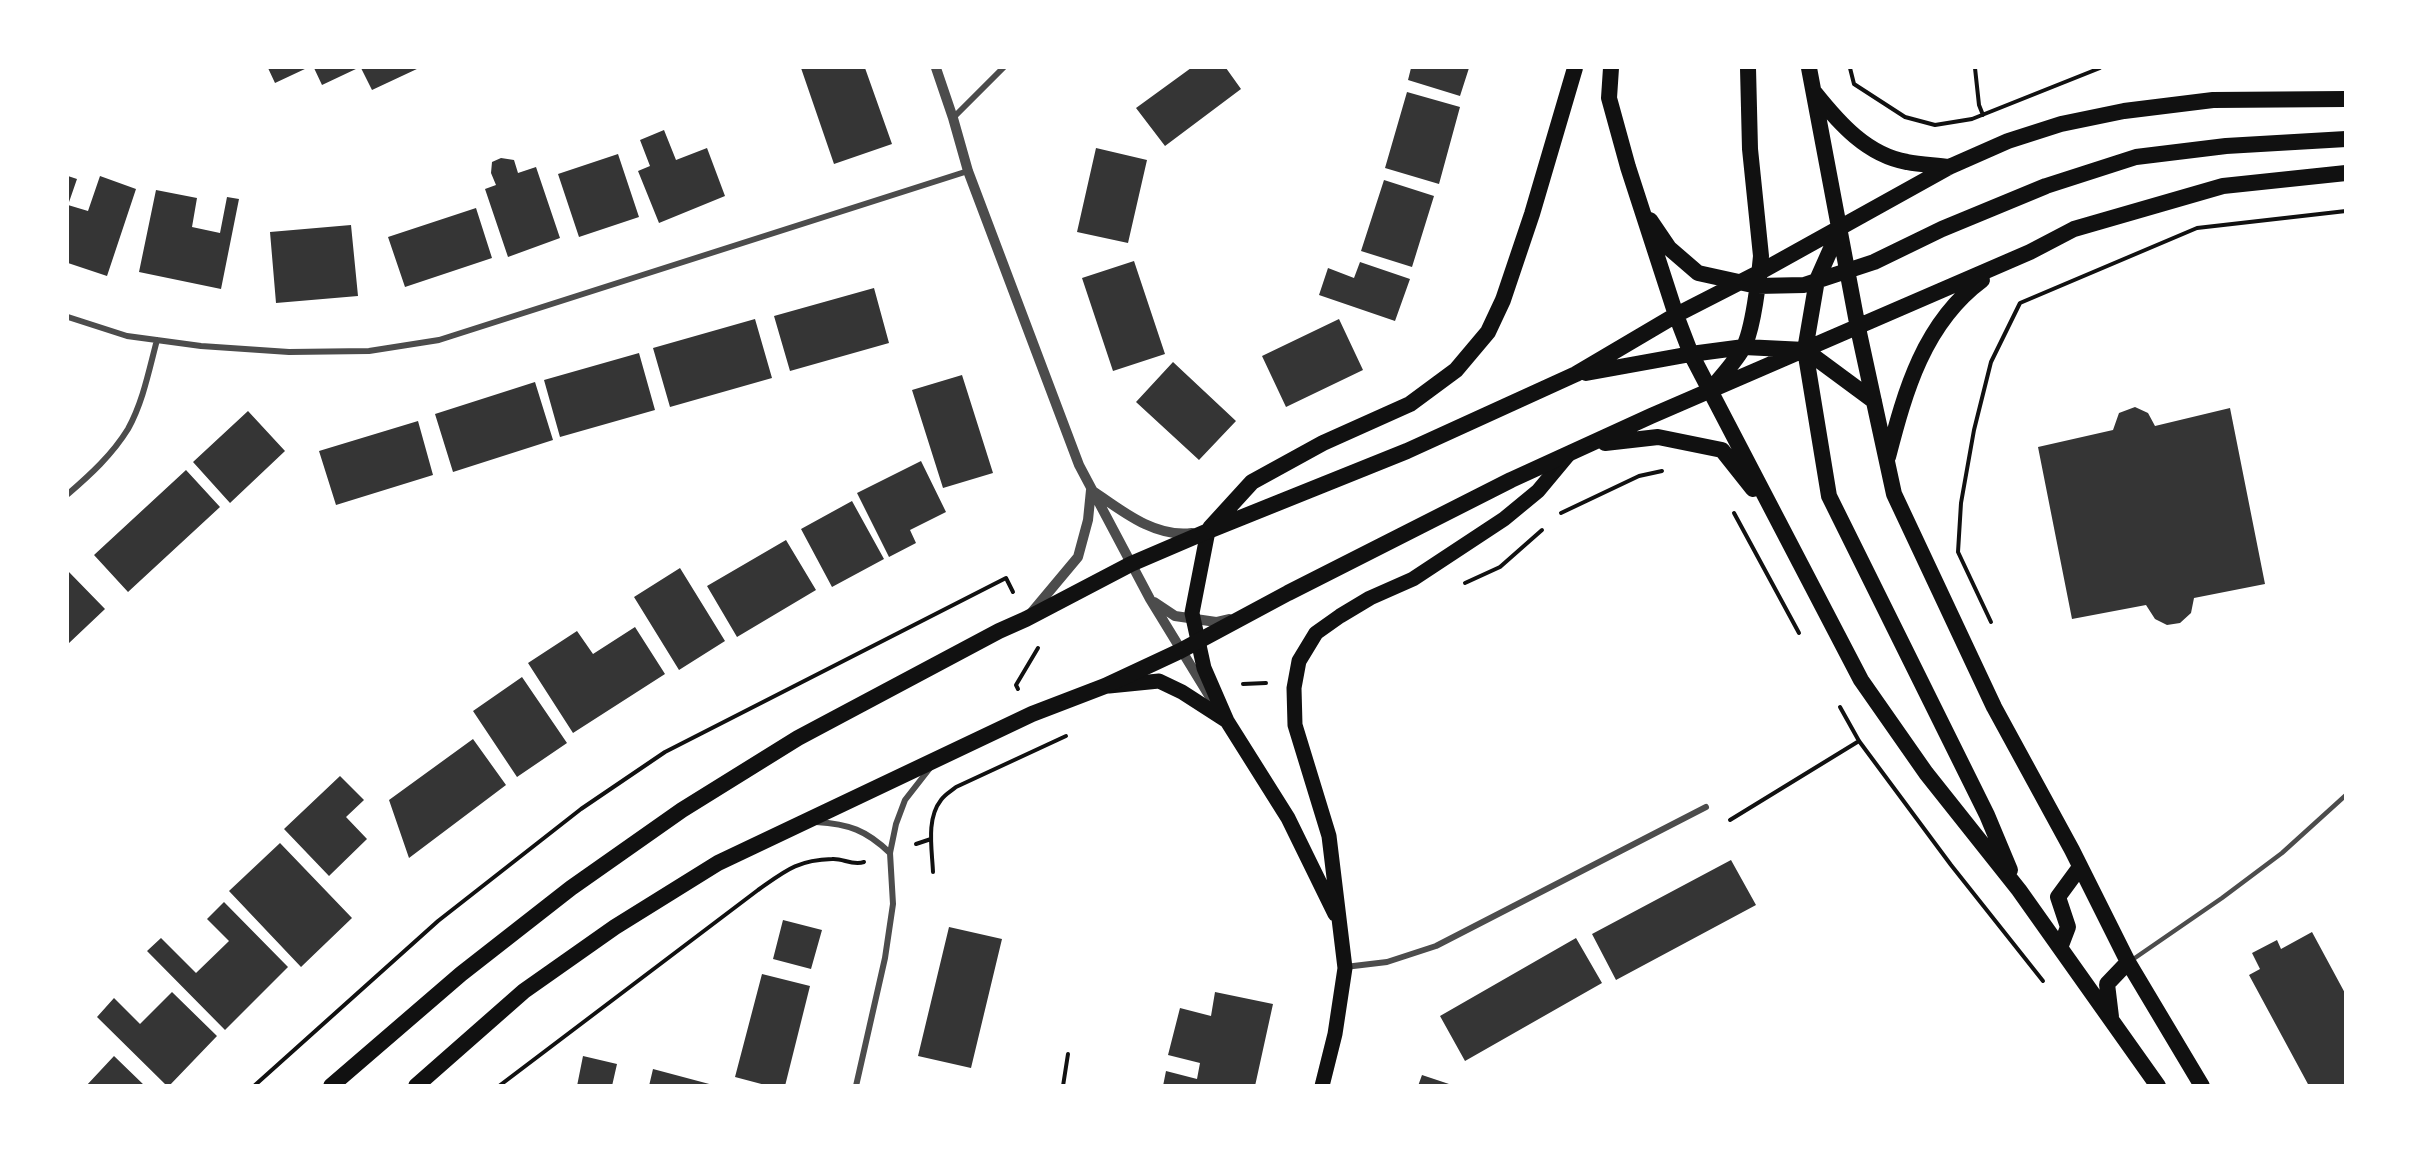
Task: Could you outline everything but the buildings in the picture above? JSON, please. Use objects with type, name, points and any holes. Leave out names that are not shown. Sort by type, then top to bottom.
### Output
[{"type":"highway","points":[[1208,531],[1252,482],[1323,442],[1410,404],[1456,370],[1488,332],[1503,300],[1532,214],[1575,68]]},
{"type":"highway","points":[[1611,68],[1609,98],[1641,206],[1691,354],[1861,680],[1926,773],[2019,890],[2158,1086]]},
{"type":"highway","points":[[1710,391],[1744,346],[1755,307],[1761,256],[1750,149],[1748,68]]},
{"type":"highway","points":[[1809,68],[1841,226],[1858,328],[1894,494],[1994,707],[2128,962],[2202,1086]]},
{"type":"highway","points":[[1813,90],[1836,119],[1866,146],[1905,162],[1949,167]]},
{"type":"highway","points":[[1758,279],[1841,226],[1949,167],[2008,141],[2061,124],[2124,111],[2212,100],[2346,99]]},
{"type":"highway","points":[[331,1086],[470,966],[570,888],[682,810],[798,738],[1131,564],[1407,451],[1576,374],[1676,315],[1738,282],[1758,279],[1804,285],[1874,262],[1942,229],[2046,186],[2136,157],[2226,146],[2346,139]]},
{"type":"highway","points":[[416,1086],[524,991],[615,927],[718,863],[1032,714],[1105,686],[1180,651],[1288,593],[1511,480],[2004,263],[2074,229],[2223,186],[2346,173]]},
{"type":"highway","points":[[1641,206],[1669,248],[1698,273],[1738,282]]},
{"type":"highway","points":[[1841,226],[1817,280],[1804,350],[1829,496],[1987,815],[2019,890]]},
{"type":"highway","points":[[1887,459],[1904,397],[1936,327],[1967,291],[2004,263]]},
{"type":"highway","points":[[1576,374],[1744,346],[1804,350],[1874,401]]},
{"type":"highway","points":[[1591,444],[1658,437],[1722,450],[1781,525]]},
{"type":"highway","points":[[2060,948],[2068,927],[2058,897],[2080,867]]},
{"type":"highway","points":[[2112,1021],[2107,984],[2128,962]]},
{"type":"main road","points":[[1322,1086],[1335,1034],[1345,968],[1325,818],[1295,724],[1294,688],[1299,661],[1316,633],[1370,598],[1413,579],[1504,519],[1538,491],[1568,454]]},
{"type":"main road","points":[[1208,531],[1191,613],[1204,668],[1227,721],[1288,818],[1341,927]]},
{"type":"main road","points":[[1105,686],[1159,681],[1182,692],[1227,721]]},
{"type":"street","points":[[936,68],[968,171],[1078,465],[1180,651],[1227,721]]},
{"type":"street","points":[[953,118],[1003,68]]},
{"type":"street","points":[[68,317],[127,336],[201,346],[289,352],[369,351],[439,340],[968,171]]},
{"type":"street","points":[[68,494],[101,465],[128,429],[141,398],[157,340]]},
{"type":"street","points":[[1091,489],[1150,527],[1179,535],[1208,531]]},
{"type":"street","points":[[1026,619],[1078,557],[1088,520],[1091,489]]},
{"type":"street","points":[[1150,599],[1175,616],[1216,622],[1258,611]]},
{"type":"street","points":[[856,1086],[885,958],[892,915],[890,853],[896,824],[905,800],[937,759]]},
{"type":"street","points":[[1345,968],[1387,962],[1436,946],[1706,807]]},
{"type":"street","points":[[808,822],[838,823],[857,828],[875,838],[890,853]]},
{"type":"lane","points":[[2128,962],[2222,898],[2273,859],[2346,795]]},
{"type":"path","points":[[1850,68],[1854,84],[1905,117],[1935,125],[1972,120],[2100,68]]},
{"type":"path","points":[[1975,68],[1979,105],[1983,115]]},
{"type":"path","points":[[1992,624],[1958,552],[1961,503],[1974,430],[1991,362],[2020,303],[2197,228],[2346,212]]},
{"type":"path","points":[[1555,518],[1563,511],[1639,476],[1659,471],[1671,471]]},
{"type":"path","points":[[1731,508],[1802,638]]},
{"type":"path","points":[[1458,586],[1500,567],[1546,526]]},
{"type":"path","points":[[254,1086],[438,921],[581,809],[665,752],[1006,578],[1026,619]]},
{"type":"path","points":[[1217,694],[1231,685],[1264,683],[1294,688]]},
{"type":"path","points":[[1836,700],[1859,741],[1951,865],[2046,985]]},
{"type":"path","points":[[933,872],[931,839],[933,818],[941,800],[956,787],[1076,731]]},
{"type":"path","points":[[1730,820],[1859,741]]},
{"type":"path","points":[[499,1086],[797,863],[834,858],[857,865]]},
{"type":"path","points":[[1063,1086],[1068,1054]]}]
